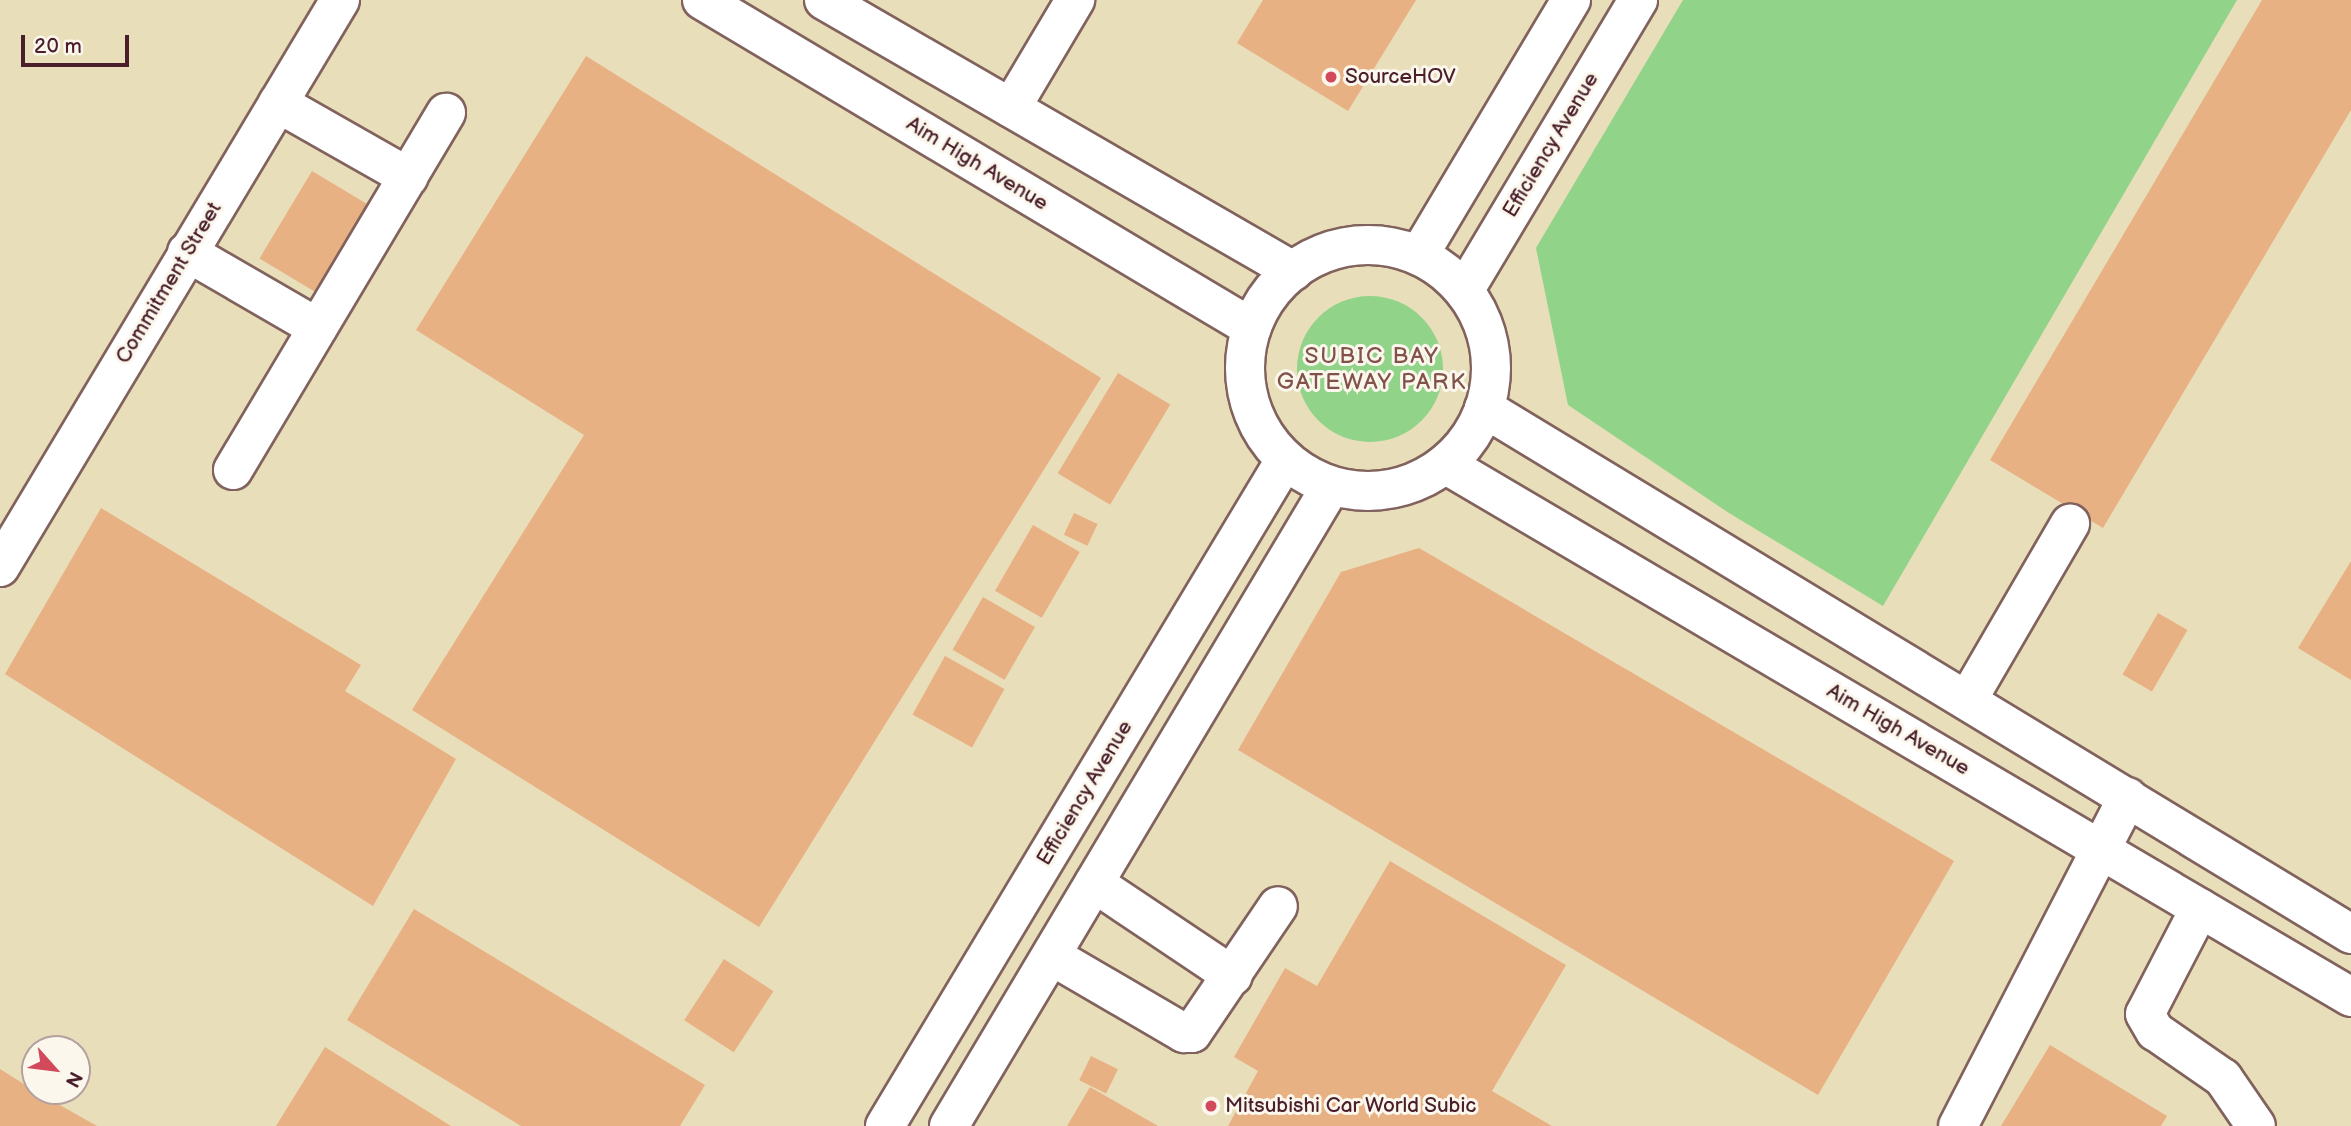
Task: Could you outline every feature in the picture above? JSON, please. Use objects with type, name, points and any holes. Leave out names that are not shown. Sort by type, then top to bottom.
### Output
[{"type":"street","name":"Commitment Street","points":[[0,567],[340,0]]},
{"type":"street","name":"Aim High Avenue","points":[[702,0],[1252,328]]},
{"type":"street","points":[[824,0],[1293,271]]},
{"type":"street","points":[[1011,108],[1075,0]]},
{"type":"street","name":"Efficiency Avenue","points":[[1464,291],[1638,0]]},
{"type":"street","points":[[1419,255],[1564,3]]},
{"type":"street","points":[[278,103],[408,177]]},
{"type":"street","points":[[233,471],[446,113]]},
{"type":"street","points":[[1367,244],[1419,255],[1464,291],[1477,311],[1490,359],[1484,408],[1462,447],[1445,464],[1425,477],[1379,491],[1331,486],[1285,460],[1266,438],[1249,394],[1246,356],[1252,328],[1268,296],[1293,271],[1315,257],[1367,244]]},
{"type":"street","points":[[187,252],[318,328]]},
{"type":"street","points":[[1484,408],[2129,797],[2347,921]]},
{"type":"street","name":"Efficiency Avenue","points":[[885,1126],[1285,460]]},
{"type":"street","name":"Aim High Avenue","points":[[1445,464],[2351,997]]},
{"type":"street","points":[[949,1126],[1331,486]]},
{"type":"street","points":[[1968,699],[2070,524]]},
{"type":"street","points":[[1958,1126],[2129,797]]},
{"type":"street","points":[[1094,883],[1233,976]]},
{"type":"street","points":[[1052,956],[1184,1033],[1199,1028],[1278,906]]},
{"type":"street","points":[[2200,908],[2145,1014],[2155,1031],[2223,1078],[2256,1126]]},
{"type":"green space","points":[[1683,0],[2237,0],[1883,606],[1729,513],[1568,405],[1536,248]]},
{"type":"green space","points":[[1370,296],[1398,301],[1422,317],[1438,341],[1443,369],[1438,397],[1422,421],[1398,437],[1370,442],[1342,437],[1318,421],[1302,397],[1297,369],[1302,341],[1318,317],[1342,301]]},
{"type":"building","name":"SourceHOV","points":[[1263,0],[1416,0],[1348,111],[1237,43]]},
{"type":"building","points":[[2262,0],[2351,0],[2351,110],[2103,528],[1990,460]]},
{"type":"building","points":[[586,56],[1101,378],[759,927],[412,710],[584,435],[416,330]]},
{"type":"building","points":[[312,171],[374,208],[321,296],[259,258]]},
{"type":"building","points":[[1118,373],[1170,404],[1110,505],[1058,473]]},
{"type":"building","points":[[101,508],[361,665],[345,691],[456,759],[373,906],[5,674]]},
{"type":"building","points":[[1074,513],[1098,524],[1087,546],[1064,535]]},
{"type":"building","points":[[1033,525],[1080,552],[1042,618],[995,591]]},
{"type":"building","points":[[1419,548],[1954,861],[1818,1095],[1238,750],[1341,572]]},
{"type":"building","points":[[2351,561],[2351,680],[2298,648]]},
{"type":"building","points":[[983,597],[1035,627],[1004,680],[952,650]]},
{"type":"building","points":[[2158,613],[2187,630],[2152,691],[2122,674]]},
{"type":"building","points":[[945,656],[1004,689],[972,748],[913,715]]},
{"type":"building","points":[[1390,861],[1566,965],[1492,1091],[1552,1126],[1228,1126],[1258,1071],[1234,1057],[1285,968],[1317,986]]},
{"type":"building","points":[[414,909],[705,1085],[680,1126],[521,1126],[347,1020]]},
{"type":"building","points":[[724,959],[773,991],[734,1052],[684,1020]]},
{"type":"building","points":[[2050,1045],[2167,1116],[2161,1126],[2001,1126]]},
{"type":"building","points":[[325,1047],[451,1126],[276,1126]]},
{"type":"building","points":[[1091,1056],[1118,1069],[1106,1093],[1079,1080]]},
{"type":"building","points":[[0,1069],[21,1082],[21,1105],[60,1105],[97,1126],[0,1126]]},
{"type":"building","points":[[1090,1087],[1158,1126],[1067,1126]]},
{"type":"place","name":"SourceHOV","points":[[1331,77]]},
{"type":"place","name":"Mitsubishi Car World Subic","points":[[1211,1106]]},
{"type":"district","name":"SUBIC BAY GATEWAY PARK","points":[[1372,369]]}]
